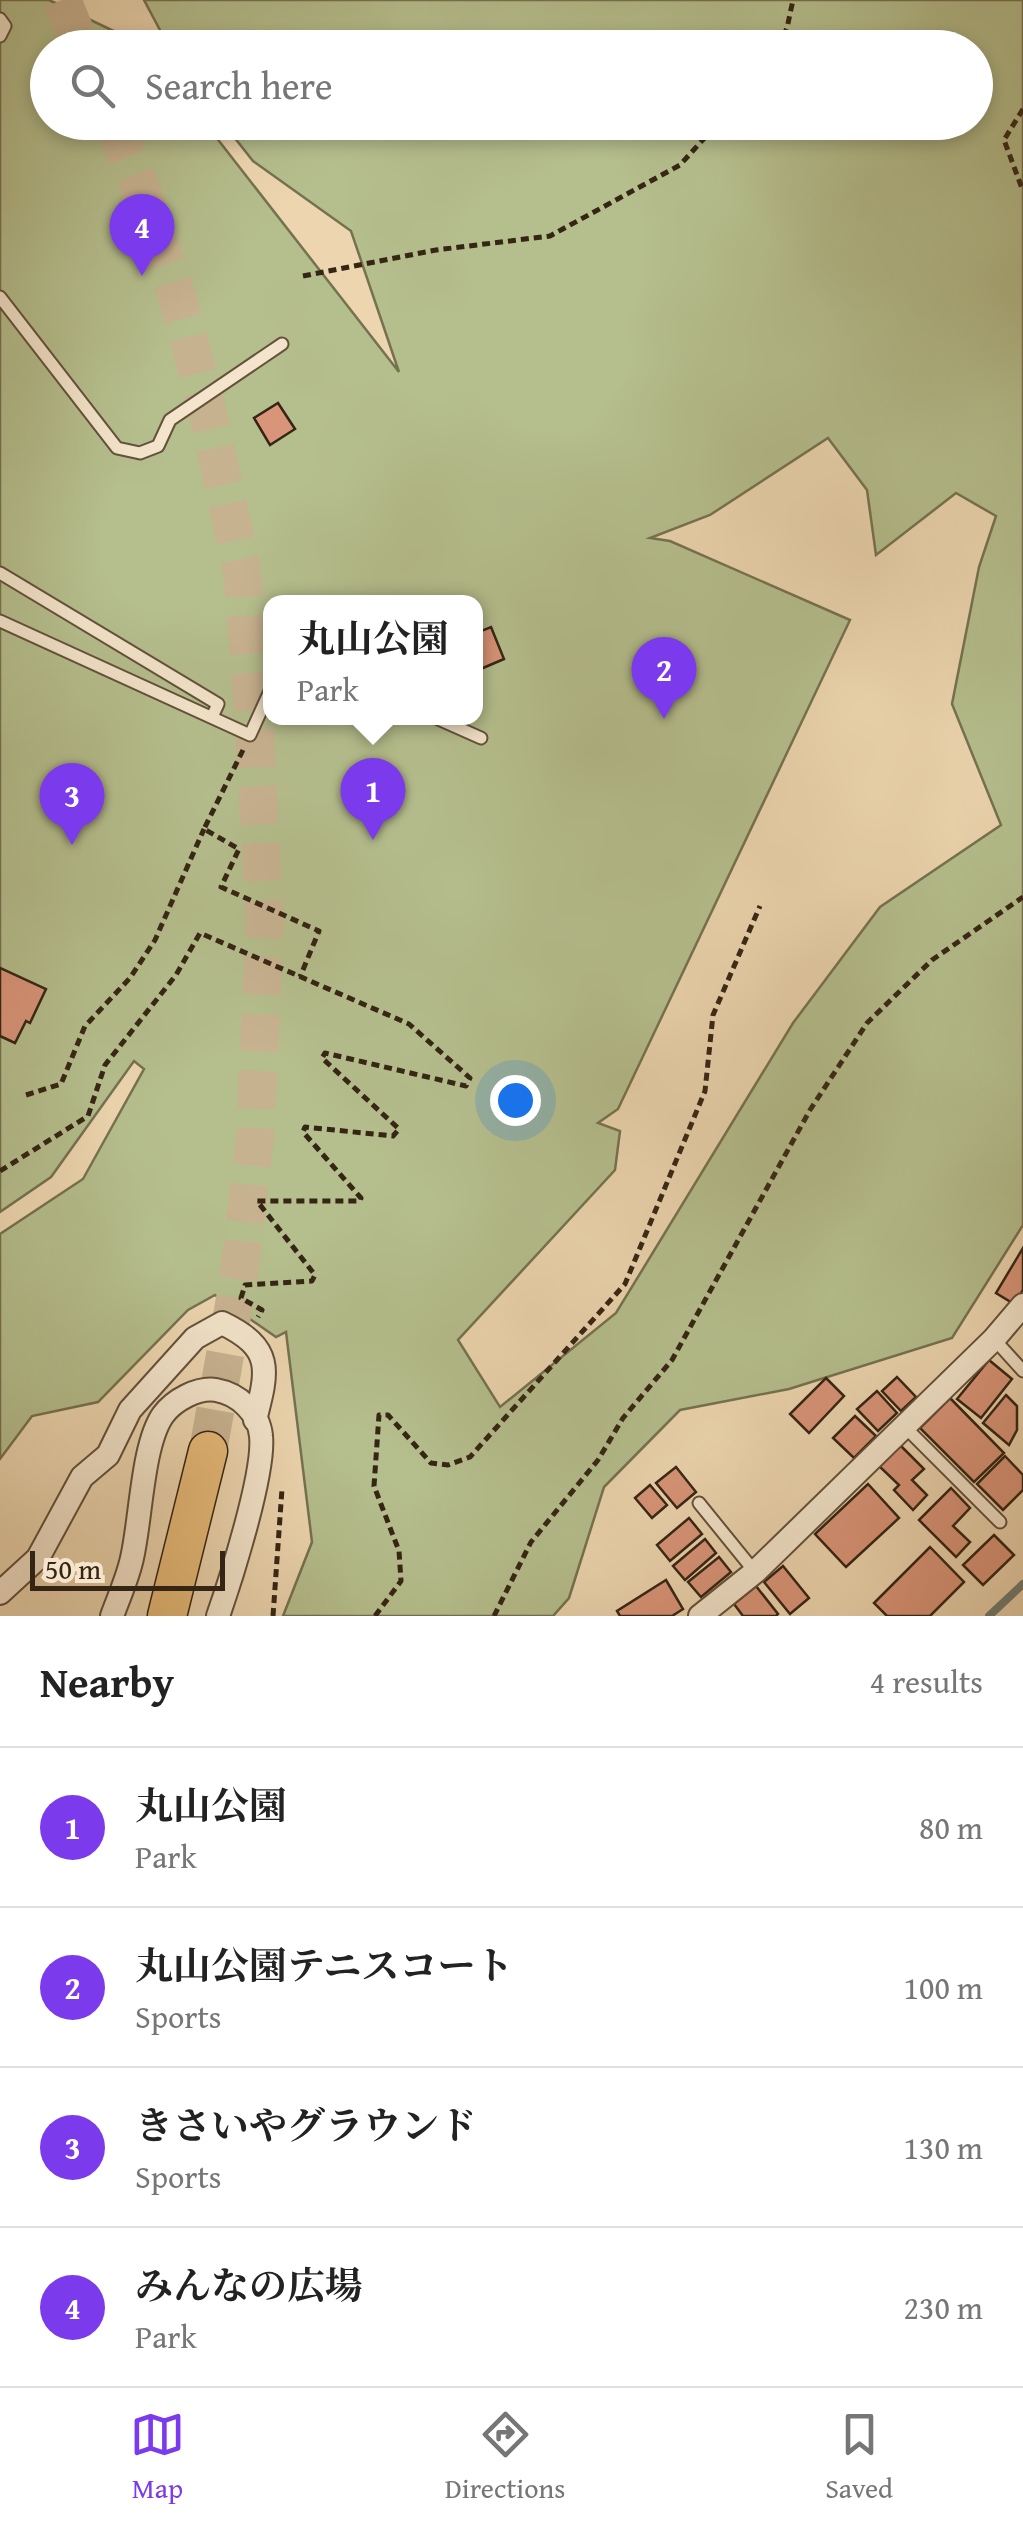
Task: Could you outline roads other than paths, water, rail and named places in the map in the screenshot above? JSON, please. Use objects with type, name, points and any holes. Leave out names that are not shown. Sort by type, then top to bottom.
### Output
[{"type":"highway","points":[[167,1616],[208,1451]]},
{"type":"street","points":[[700,1616],[755,1572],[994,1339],[1023,1305]]},
{"type":"street","points":[[0,1593],[38,1558],[82,1477],[108,1455],[130,1410],[195,1338],[222,1323],[246,1334],[264,1359],[263,1387],[254,1420]]},
{"type":"street","points":[[112,1616],[132,1560],[152,1442],[162,1416],[179,1399],[210,1389],[228,1393],[249,1406],[261,1435],[256,1479],[218,1616]]},
{"type":"lane","points":[[0,19],[5,26],[0,36]]},
{"type":"lane","points":[[0,297],[118,448],[140,453],[158,446],[170,420],[282,344]]},
{"type":"lane","points":[[0,573],[218,704],[212,717]]},
{"type":"lane","points":[[0,621],[250,735],[263,706]]},
{"type":"lane","points":[[452,725],[481,738]]},
{"type":"lane","points":[[994,1339],[1023,1370]]},
{"type":"lane","points":[[904,1426],[1000,1522]]},
{"type":"lane","points":[[699,1503],[755,1572]]},
{"type":"waterway","points":[[989,1616],[1023,1584]]},
{"type":"tunnel","points":[[62,0],[74,30]]},
{"type":"tunnel","points":[[121,140],[180,306],[208,414],[242,570],[253,702],[265,922],[255,1138],[238,1282],[208,1451]]},
{"type":"place","name":"みんなの広場","points":[[142,276]]},
{"type":"place","name":"丸山公園テニスコート","points":[[664,719]]},
{"type":"place","name":"丸山公園","points":[[373,840]]},
{"type":"place","name":"きさいやグラウンド","points":[[72,845]]}]
